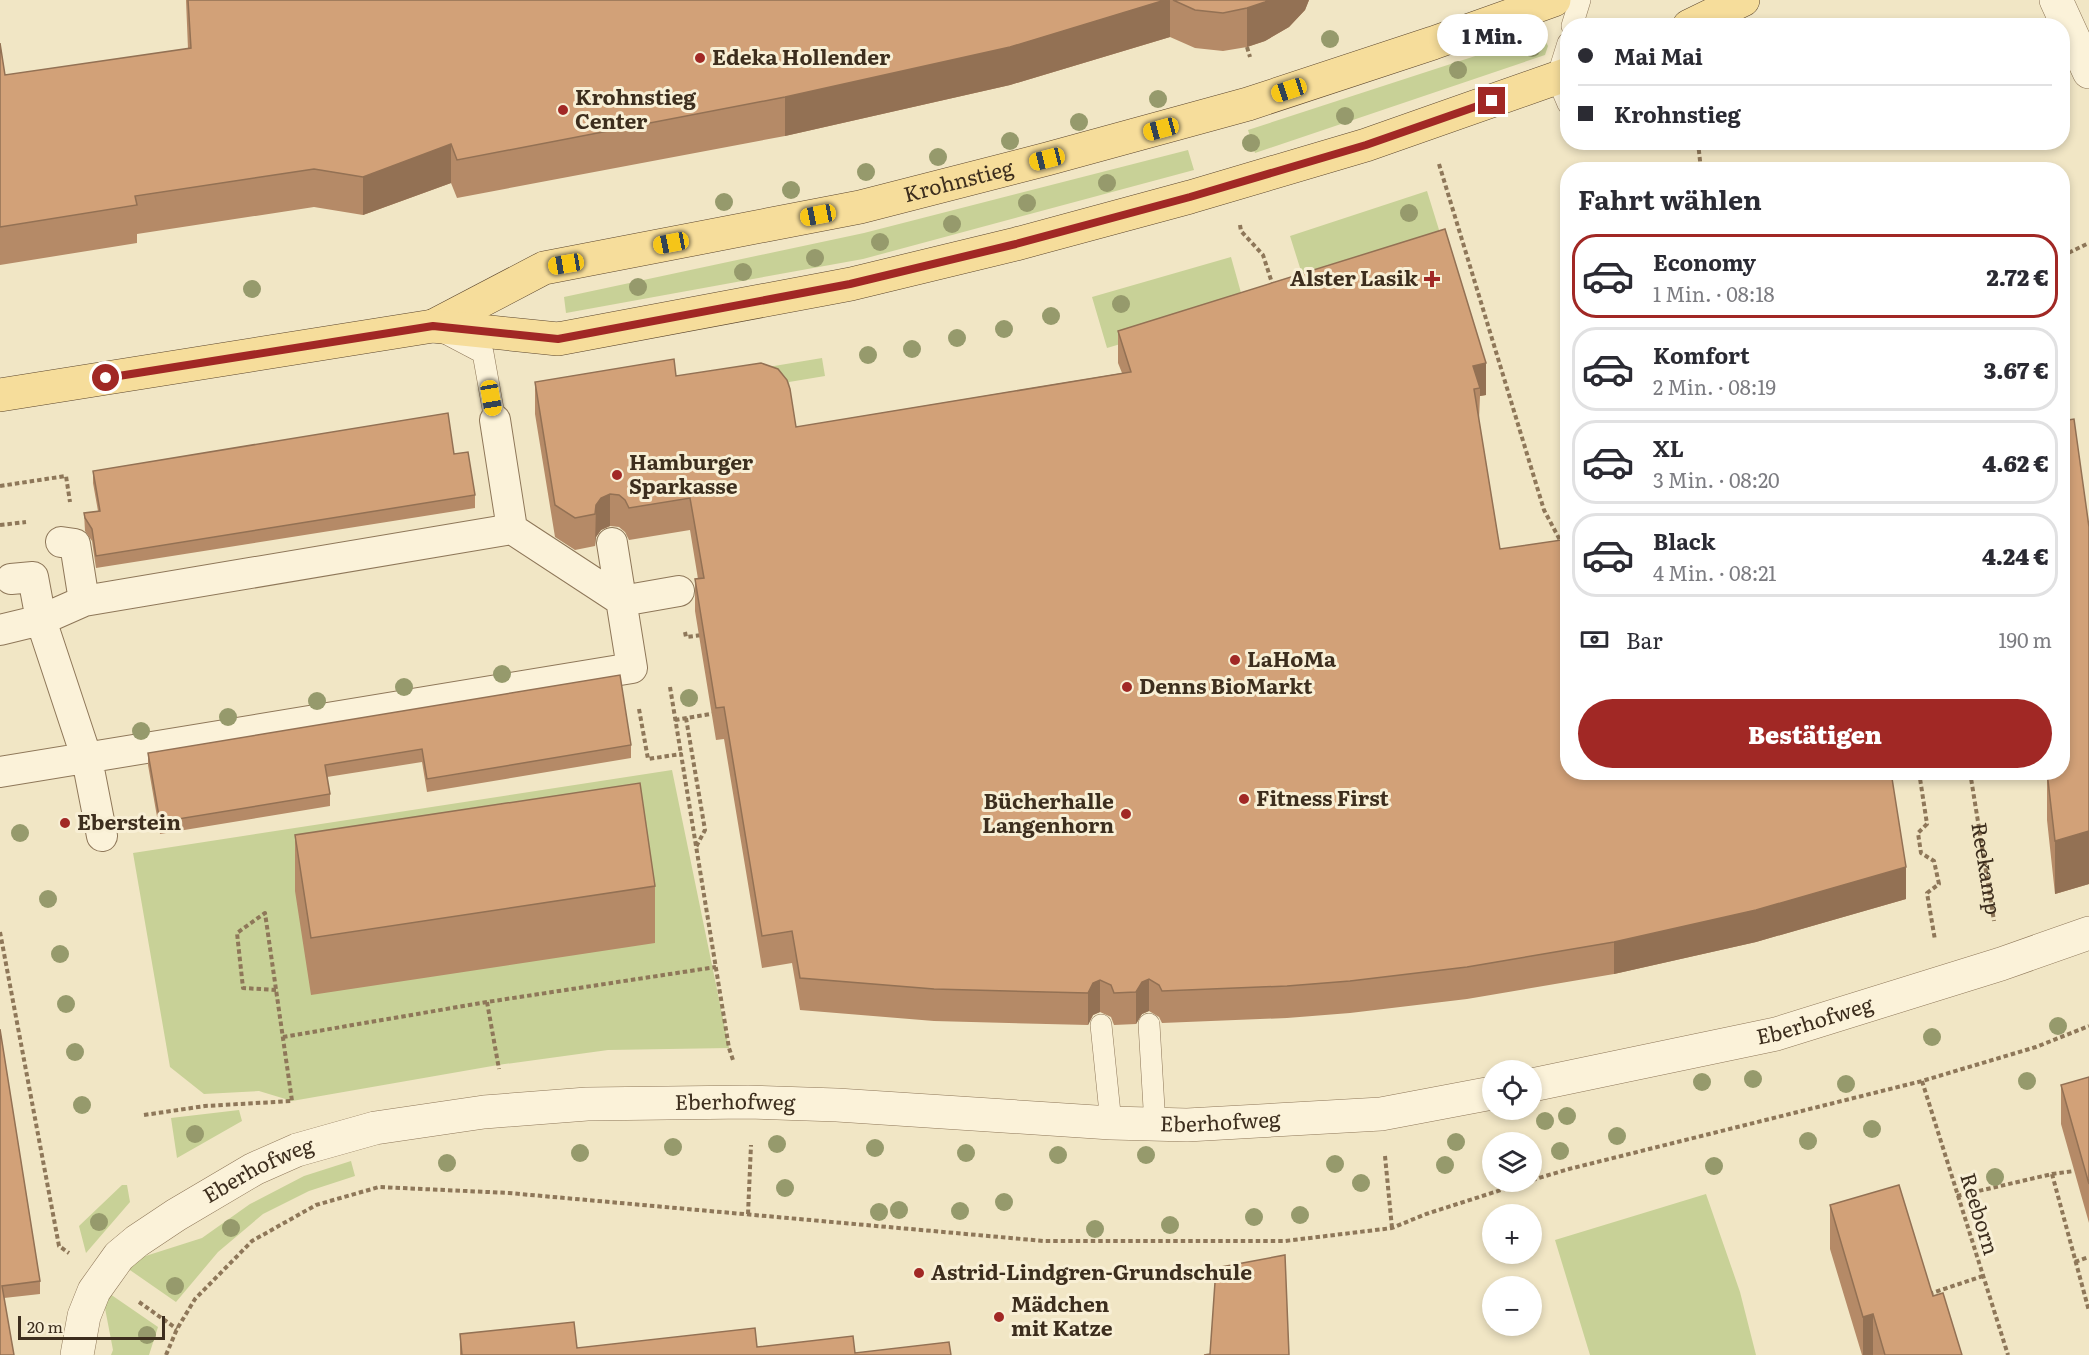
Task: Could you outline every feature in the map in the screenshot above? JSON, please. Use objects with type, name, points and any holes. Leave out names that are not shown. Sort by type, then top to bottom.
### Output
[{"type":"main road","name":"Krohnstieg","points":[[433,326],[544,268],[860,207],[1047,159],[1248,104],[1554,0]]},
{"type":"main road","points":[[1706,18],[1743,0]]},
{"type":"main road","name":"Krohnstieg","points":[[0,395],[433,326],[558,339],[850,284],[1016,244],[1190,197],[1366,145],[1427,123],[1560,86]]},
{"type":"street","points":[[2056,0],[2064,18]]},
{"type":"street","points":[[2070,31],[2089,72]]},
{"type":"street","points":[[495,420],[512,529]]},
{"type":"street","points":[[0,630],[41,620],[84,601],[512,529],[621,601],[679,591]]},
{"type":"street","points":[[61,542],[75,544],[84,601]]},
{"type":"street","points":[[0,772],[632,668],[612,543]]},
{"type":"street","points":[[11,579],[33,577],[41,620],[87,759],[102,836]]},
{"type":"street","points":[[0,618],[41,620]]},
{"type":"street","name":"Eberhofweg","points":[[1542,1083],[1776,1034],[2001,964],[2089,933]]},
{"type":"street","name":"Eberhofweg","points":[[77,1355],[84,1316],[94,1291],[119,1256],[176,1215],[254,1169],[297,1150],[375,1128],[506,1111],[587,1104],[748,1102],[837,1105],[1111,1124],[1221,1124],[1381,1114],[1482,1095]]},
{"type":"lane","points":[[1574,18],[1580,0]]},
{"type":"lane","points":[[433,326],[483,353],[495,420]]},
{"type":"lane","points":[[1149,1024],[1155,1125]]},
{"type":"lane","points":[[1101,1025],[1111,1124]]},
{"type":"path","points":[[1427,123],[1544,510],[1560,541]]},
{"type":"path","points":[[2070,252],[2089,243]]},
{"type":"path","points":[[1263,255],[1274,289]]},
{"type":"path","points":[[0,486],[66,476]]},
{"type":"path","points":[[685,627],[686,637],[710,633]]},
{"type":"path","points":[[632,668],[648,759],[681,754]]},
{"type":"path","points":[[721,712],[675,720],[729,1048],[748,1102],[752,1134],[748,1214]]},
{"type":"path","points":[[686,718],[705,830],[696,848]]},
{"type":"path","points":[[1920,780],[1927,824],[1918,832],[1921,853],[1934,861],[1939,884],[1927,893],[1942,982]]},
{"type":"path","name":"Reekamp","points":[[1971,780],[2001,964]]},
{"type":"path","points":[[276,990],[243,988],[237,933],[265,913],[292,1101],[297,1150]]},
{"type":"path","points":[[0,932],[59,1246],[104,1277]]},
{"type":"path","points":[[283,1037],[487,1002],[716,968]]},
{"type":"path","points":[[487,1002],[506,1111]]},
{"type":"path","points":[[1542,1177],[1569,1168],[1922,1081],[2036,1047],[2089,1026]]},
{"type":"path","name":"Reeborn","points":[[1922,1081],[2008,1355]]},
{"type":"path","points":[[144,1115],[205,1106],[292,1101]]},
{"type":"path","points":[[1381,1114],[1392,1228]]},
{"type":"path","points":[[1958,1196],[2074,1171]]},
{"type":"path","points":[[2052,1174],[2089,1311]]},
{"type":"path","points":[[166,1355],[177,1329],[195,1299],[252,1241],[316,1204],[379,1186],[509,1193],[1044,1241],[1285,1241],[1392,1228],[1426,1214],[1495,1192]]},
{"type":"path","points":[[2075,1262],[2089,1257]]},
{"type":"path","points":[[1920,1298],[1983,1276]]},
{"type":"green space","points":[[1537,36],[1545,40],[1548,46],[1545,55],[1255,153],[1248,130]]},
{"type":"green space","points":[[1188,150],[1194,170],[863,259],[566,313],[564,297],[864,233]]},
{"type":"green space","points":[[1427,191],[1444,246],[1307,290],[1290,236]]},
{"type":"green space","points":[[1231,257],[1245,307],[1107,348],[1092,297]]},
{"type":"green space","points":[[822,358],[825,376],[789,382],[791,397],[732,373]]},
{"type":"green space","points":[[672,770],[729,1048],[608,1050],[498,1065],[292,1101],[259,1091],[204,1094],[170,1067],[133,853]]},
{"type":"green space","points":[[239,1110],[242,1121],[177,1158],[171,1118]]},
{"type":"green space","points":[[351,1161],[355,1176],[309,1191],[263,1214],[218,1252],[176,1302],[127,1268],[133,1260],[202,1238],[250,1204],[304,1176]]},
{"type":"green space","points":[[122,1185],[127,1185],[130,1202],[86,1253],[79,1226]]},
{"type":"green space","points":[[1706,1194],[1740,1292],[1756,1355],[1590,1355],[1555,1240]]},
{"type":"green space","points":[[110,1294],[158,1327],[149,1355],[111,1355],[113,1350],[104,1303]]},
{"type":"building","name":"Krohnstieg Center","points":[[188,0],[1165,0],[1010,47],[785,97],[457,160],[451,144],[363,177],[314,169],[135,196],[137,205],[0,227],[0,43],[5,75],[191,48]]},
{"type":"building","points":[[1173,0],[1269,0],[1223,13],[1195,10]]},
{"type":"building","points":[[1445,229],[1486,363],[1473,366],[1480,388],[1474,389],[1500,549],[1560,540],[1560,780],[1892,780],[1906,867],[1756,910],[1614,942],[1467,967],[1350,981],[1162,991],[1159,985],[1149,979],[1142,982],[1136,992],[1114,993],[1111,985],[1100,980],[1093,983],[1088,993],[934,989],[800,978],[792,931],[762,936],[724,707],[716,708],[695,579],[704,578],[690,498],[629,508],[619,495],[610,494],[601,498],[596,505],[595,514],[575,518],[555,505],[535,382],[674,359],[676,376],[761,363],[778,369],[787,380],[796,427],[1131,372],[1118,331]]},
{"type":"building","points":[[448,413],[454,454],[468,452],[475,495],[96,556],[92,529],[84,513],[100,511],[93,471]]},
{"type":"building","points":[[2074,419],[2089,527],[2089,831],[2055,841],[2048,780],[2070,780],[2070,420]]},
{"type":"building","points":[[620,675],[631,745],[427,779],[422,749],[325,765],[330,794],[160,822],[148,753]]},
{"type":"building","points":[[640,783],[655,886],[311,938],[295,835]]},
{"type":"building","points":[[0,1029],[40,1281],[2,1286],[14,1355],[0,1355]]},
{"type":"building","points":[[2089,1077],[2089,1184],[2061,1085]]},
{"type":"building","points":[[1899,1185],[1933,1296],[1943,1293],[1962,1355],[1885,1355],[1873,1314],[1863,1317],[1830,1205]]},
{"type":"building","points":[[1285,1255],[1289,1355],[1204,1355],[1210,1354],[1216,1268]]},
{"type":"building","points":[[574,1322],[577,1348],[755,1328],[757,1347],[853,1336],[855,1353],[949,1342],[951,1355],[462,1355],[460,1334]]},
{"type":"place","name":"Edeka Hollender","points":[[700,58]]},
{"type":"place","name":"Krohnstieg Center","points":[[563,110]]},
{"type":"place","name":"Alster Lasik","points":[[1432,279]]},
{"type":"place","name":"Hamburger Sparkasse","points":[[617,475]]},
{"type":"place","name":"LaHoMa","points":[[1235,660]]},
{"type":"place","name":"Denns BioMarkt","points":[[1127,687]]},
{"type":"place","name":"Fitness First","points":[[1244,799]]},
{"type":"place","name":"Bücherhalle Langenhorn","points":[[1126,814]]},
{"type":"place","name":"Eberstein","points":[[65,823]]},
{"type":"place","name":"Astrid-Lindgren-Grundschule","points":[[919,1273]]},
{"type":"place","name":"Mädchen mit Katze","points":[[999,1317]]},
{"type":"route","points":[[106,378],[433,326],[558,339],[850,284],[1016,244],[1190,197],[1366,145],[1492,101]]}]
